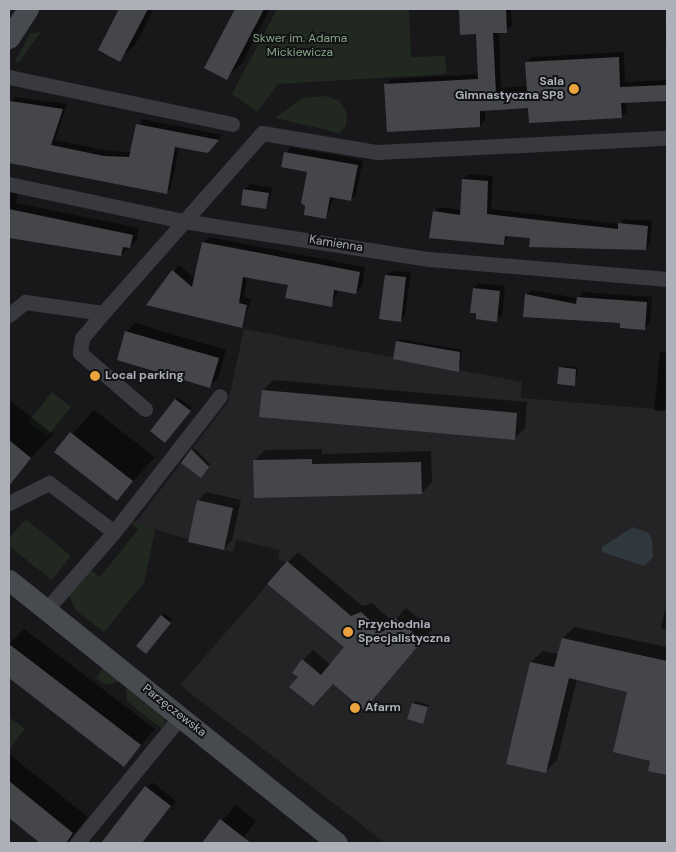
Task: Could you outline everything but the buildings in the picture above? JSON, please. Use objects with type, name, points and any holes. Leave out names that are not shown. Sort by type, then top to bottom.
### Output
[{"type":"street","points":[[9,38],[28,9]]},
{"type":"street","points":[[9,77],[232,124]]},
{"type":"street","points":[[145,409],[80,353],[82,338],[262,133],[377,152],[667,138]]},
{"type":"street","name":"Kamienna","points":[[9,184],[183,221],[429,259],[667,279]]},
{"type":"street","points":[[9,315],[19,304],[30,302],[104,313]]},
{"type":"street","points":[[46,610],[114,532],[220,396]]},
{"type":"street","points":[[9,503],[49,483],[114,532]]},
{"type":"street","name":"Parzęczewska","points":[[9,580],[337,843]]},
{"type":"street","points":[[77,843],[181,716]]},
{"type":"shaded area","points":[[244,329],[522,382],[521,398],[667,410],[667,843],[385,843],[180,685],[287,562],[278,559],[280,550],[236,540],[233,552],[135,523],[228,402]]},
{"type":"shaded area","points":[[633,527],[649,533],[652,541],[653,557],[644,566],[602,552],[602,547]]},
{"type":"green space","name":"Skwer im. Adama Mickiewicza","points":[[277,9],[409,9],[411,57],[445,56],[447,74],[278,84],[257,112],[232,94]]},
{"type":"green space","points":[[41,32],[18,63],[15,61],[31,33]]},
{"type":"green space","points":[[325,96],[340,101],[347,113],[346,126],[339,133],[275,118],[302,98]]},
{"type":"green space","points":[[52,392],[71,407],[47,437],[28,422]]},
{"type":"green space","points":[[26,519],[71,556],[52,580],[9,546],[9,538]]},
{"type":"green space","points":[[130,520],[155,530],[144,583],[104,632],[76,611],[69,595],[91,570],[100,577],[138,530]]},
{"type":"green space","points":[[103,668],[118,682],[106,685],[96,678]]},
{"type":"green space","points":[[126,686],[167,718],[162,729],[127,701]]},
{"type":"green space","points":[[9,717],[25,729],[9,749]]},
{"type":"place","name":"Sala Gimnastyczna SP8","points":[[574,89]]},
{"type":"place","name":"Local parking","points":[[95,376]]},
{"type":"place","name":"Przychodnia Specjalistyczna","points":[[348,632]]},
{"type":"place","name":"Afarm","points":[[355,708]]}]
